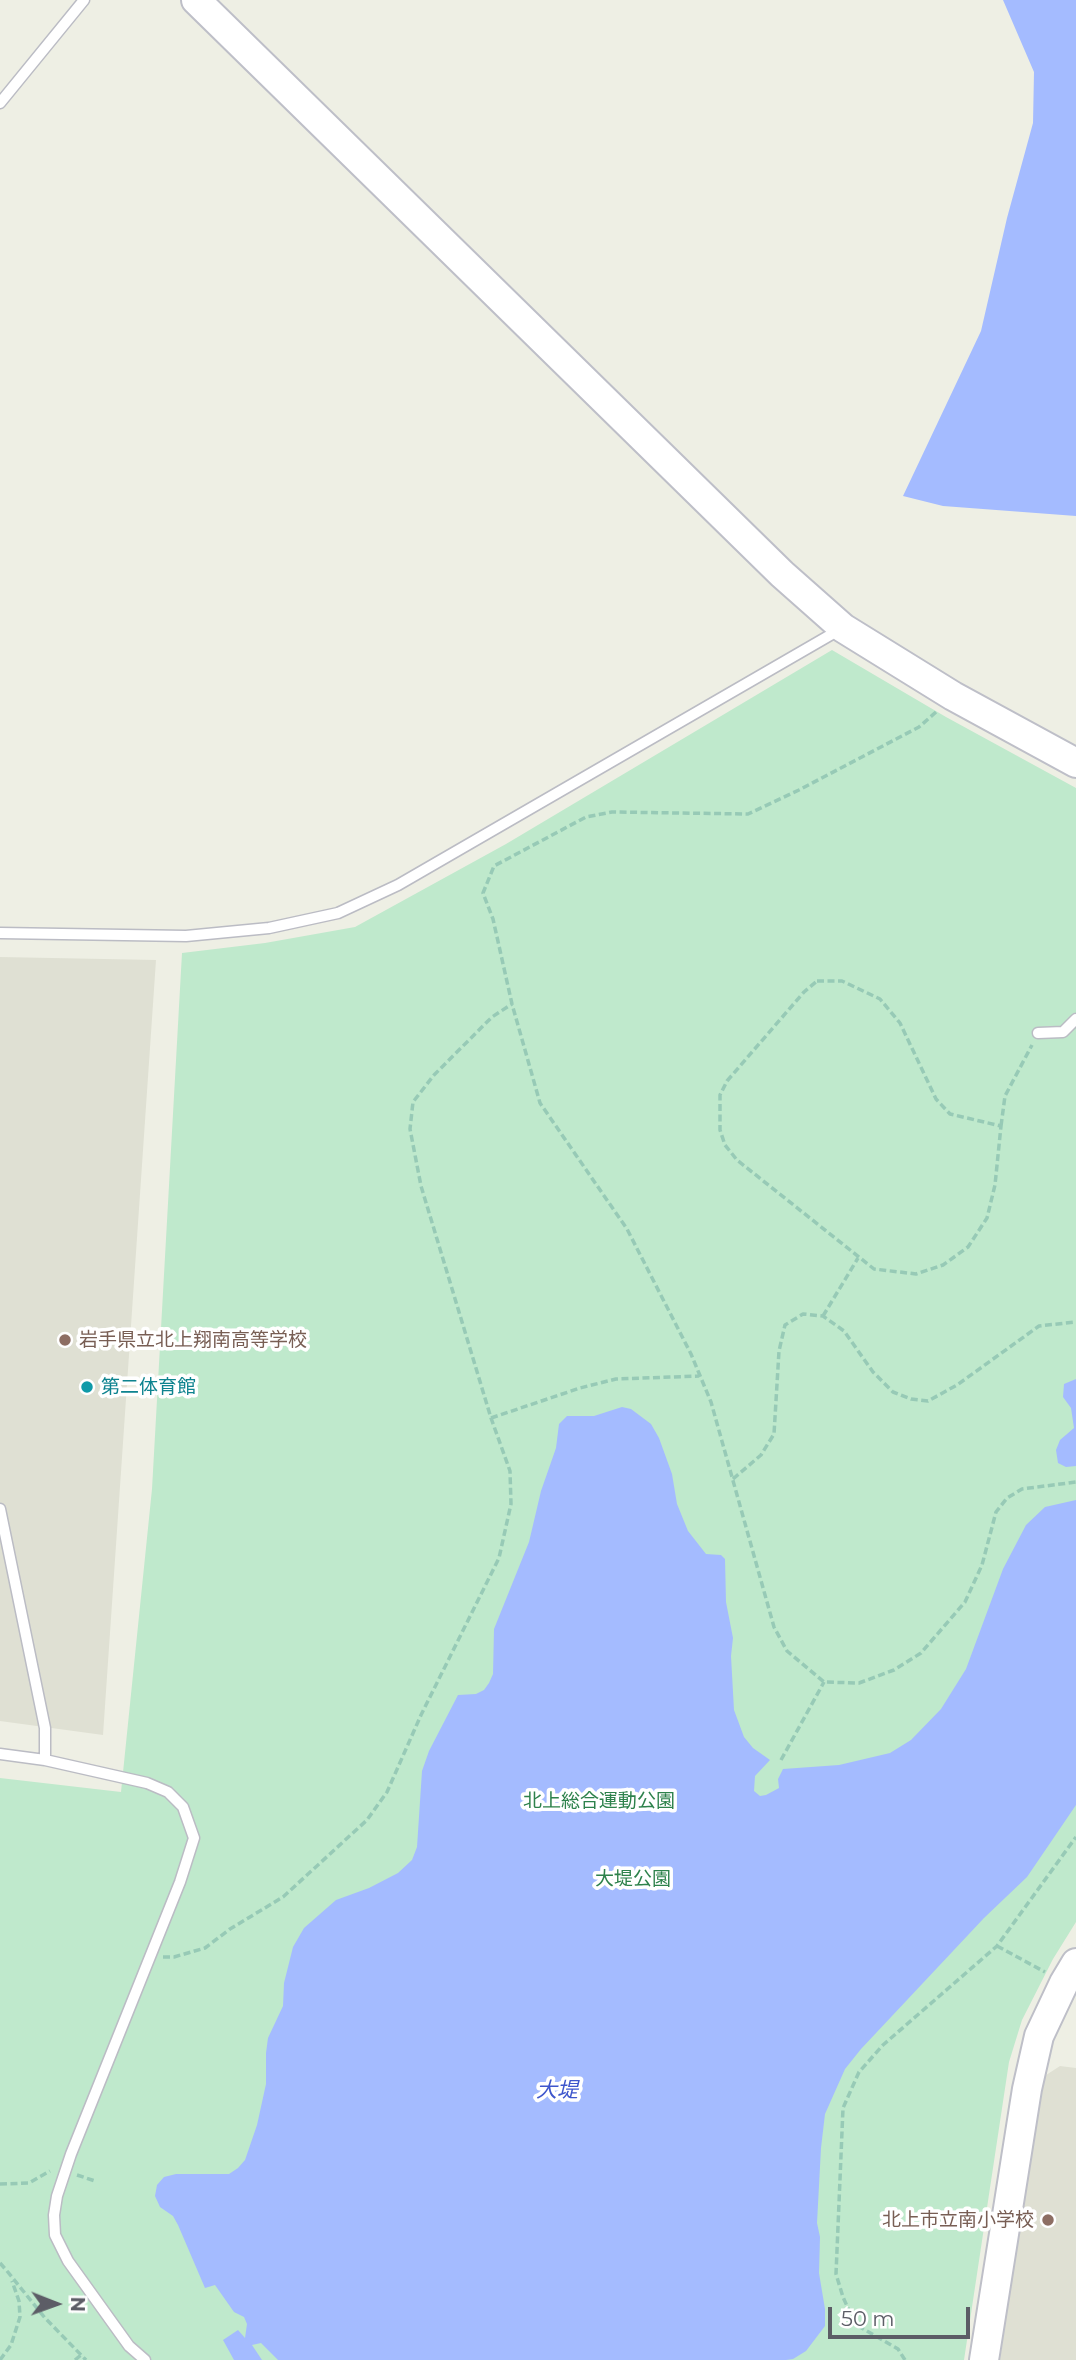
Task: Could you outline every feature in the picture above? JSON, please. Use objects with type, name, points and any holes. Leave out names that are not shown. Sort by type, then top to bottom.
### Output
[{"type":"street","points":[[196,0],[782,574],[843,628],[954,696],[1076,763]]},
{"type":"street","points":[[984,2360],[1027,2089],[1039,2036],[1070,1973]]},
{"type":"lane","points":[[0,103],[84,0]]},
{"type":"lane","points":[[0,933],[186,936],[269,928],[338,913],[398,885],[843,628]]},
{"type":"lane","points":[[1038,1033],[1063,1032],[1076,1020]]},
{"type":"lane","points":[[0,1509],[46,1727],[45,1760]]},
{"type":"lane","points":[[0,1754],[45,1760],[147,1783],[168,1792],[183,1807],[194,1838],[180,1882],[71,2154],[57,2196],[54,2215],[55,2235],[68,2261],[129,2346],[145,2360]]},
{"type":"path","points":[[954,696],[919,727],[748,814],[612,813],[586,817],[494,866],[483,893],[493,919],[512,1004],[540,1103],[627,1228],[691,1354],[711,1402],[774,1627],[787,1651],[824,1682],[859,1683],[894,1670],[921,1653],[965,1602],[982,1565],[996,1512],[1007,1499],[1022,1489],[1076,1482]]},
{"type":"path","points":[[1001,1126],[950,1114],[936,1099],[922,1074],[900,1023],[880,999],[842,981],[817,981],[804,992],[727,1082],[720,1095],[720,1130],[725,1145],[737,1160],[874,1269],[916,1274],[943,1265],[968,1247],[987,1218],[995,1185],[1005,1096],[1038,1033]]},
{"type":"path","points":[[150,1957],[174,1957],[205,1948],[230,1929],[283,1897],[367,1821],[387,1791],[421,1715],[499,1558],[510,1504],[510,1471],[491,1418],[421,1186],[410,1129],[413,1102],[434,1075],[492,1017],[512,1004]]},
{"type":"path","points":[[823,1316],[858,1258]]},
{"type":"path","points":[[733,1479],[761,1455],[774,1434],[779,1351],[785,1325],[803,1314],[823,1316],[844,1331],[873,1372],[893,1392],[911,1399],[928,1401],[957,1385],[1039,1326],[1076,1322]]},
{"type":"path","points":[[491,1418],[580,1388],[616,1379],[699,1376]]},
{"type":"path","points":[[781,1760],[824,1682]]},
{"type":"path","points":[[905,2360],[898,2349],[855,2323],[836,2274],[843,2108],[859,2072],[883,2045],[998,1946],[1076,1837]]},
{"type":"path","points":[[998,1946],[1070,1973]]},
{"type":"path","points":[[0,2263],[45,2318],[86,2360]]},
{"type":"path","points":[[0,2360],[11,2346],[20,2317],[15,2285],[7,2271]]},
{"type":"path","points":[[75,2360],[81,2355]]},
{"type":"shaded area","name":"岩手県立北上翔南高等学校","points":[[0,957],[156,960],[103,1735],[0,1721]]},
{"type":"shaded area","name":"北上市立南小学校","points":[[1060,2066],[1076,2068],[1076,2360],[1000,2360],[1040,2079]]},
{"type":"green space","name":"大堤公園","points":[[832,650],[946,717],[1076,788],[1076,1922],[1053,1959],[1022,2020],[1009,2062],[964,2360],[0,2360],[0,1778],[121,1792],[152,1489],[182,953],[265,943],[355,927],[506,844]]},
{"type":"water","points":[[1003,0],[1076,0],[1076,516],[943,506],[903,496],[981,331],[1007,218],[1033,123],[1034,72]]},
{"type":"water","points":[[1076,1379],[1076,1466],[1066,1467],[1058,1463],[1056,1450],[1060,1440],[1074,1428],[1071,1408],[1063,1397],[1064,1384]]},
{"type":"water","name":"大堤","points":[[622,1407],[631,1409],[651,1424],[659,1438],[672,1474],[677,1504],[688,1531],[706,1554],[721,1555],[725,1559],[726,1602],[733,1638],[731,1656],[734,1710],[744,1737],[753,1748],[770,1760],[755,1776],[754,1791],[760,1796],[779,1788],[778,1779],[783,1769],[839,1765],[890,1753],[911,1740],[941,1709],[966,1669],[1003,1569],[1026,1525],[1045,1507],[1076,1500],[1076,1805],[1027,1877],[984,1918],[845,2069],[825,2114],[821,2148],[817,2223],[825,2326],[806,2351],[786,2360],[278,2360],[261,2343],[252,2345],[262,2360],[234,2360],[223,2340],[238,2330],[245,2338],[247,2324],[244,2317],[234,2312],[215,2285],[205,2288],[173,2216],[160,2207],[155,2196],[157,2185],[164,2177],[176,2174],[229,2174],[245,2160],[257,2125],[266,2084],[268,2038],[283,2006],[284,1983],[293,1947],[304,1928],[336,1900],[369,1888],[398,1873],[412,1860],[417,1847],[422,1771],[429,1751],[458,1695],[476,1694],[484,1690],[493,1674],[494,1629],[529,1542],[541,1491],[556,1448],[559,1424],[567,1416],[594,1416]]},
{"type":"place","name":"岩手県立北上翔南高等学校","points":[[65,1340]]},
{"type":"place","name":"第二体育館","points":[[87,1387]]},
{"type":"place","name":"北上市立南小学校","points":[[1048,2220]]},
{"type":"park label","name":"北上総合運動公園","points":[[599,1801]]}]
